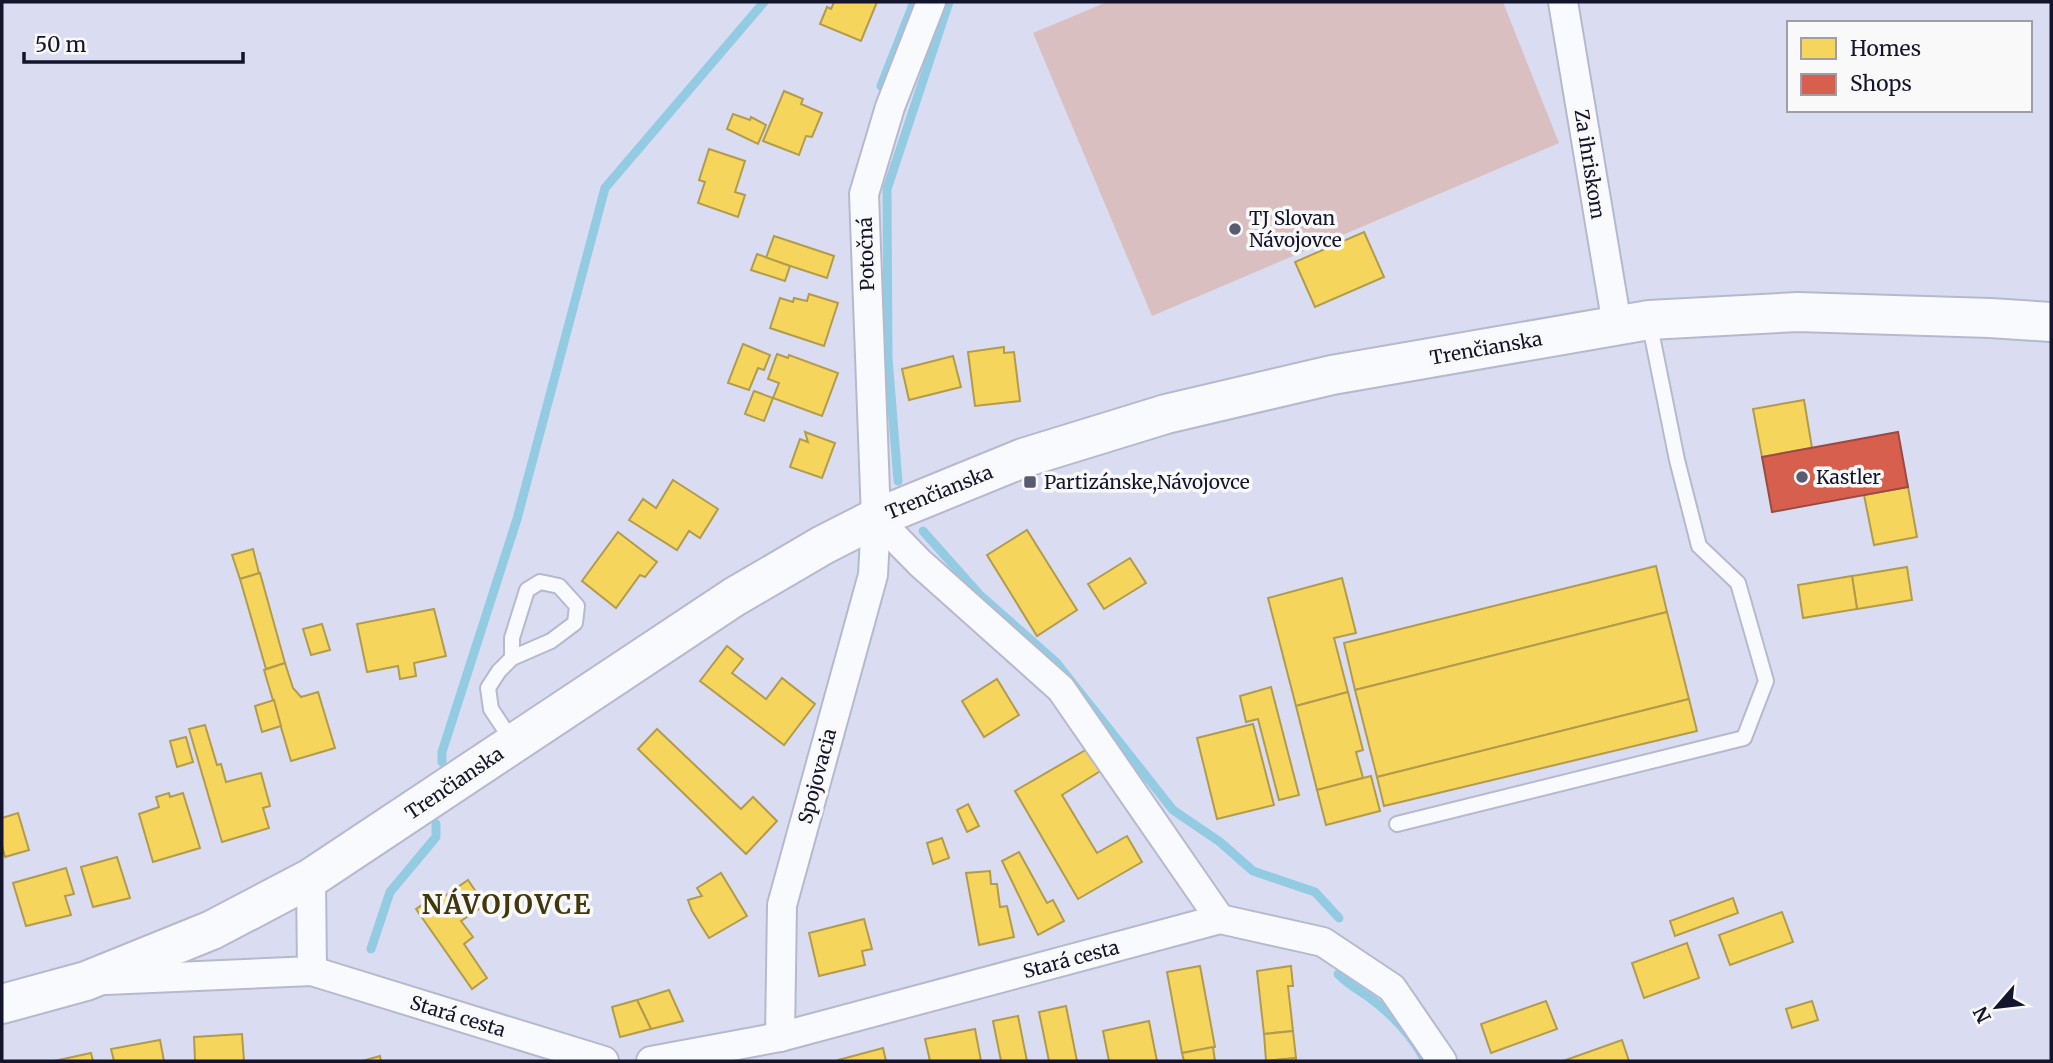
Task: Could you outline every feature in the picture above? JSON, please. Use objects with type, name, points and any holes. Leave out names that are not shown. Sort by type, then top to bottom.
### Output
[{"type":"main road","name":"Trenčianska","points":[[2,1003],[86,981],[212,930],[311,878],[729,600],[876,517],[1023,458],[1166,414],[1332,375],[1633,323],[1798,312],[1990,317],[2051,322]]},
{"type":"street","name":"Potočná","points":[[876,517],[864,194],[890,107],[930,2]]},
{"type":"street","name":"Za ihriskom","points":[[1563,2],[1633,323]]},
{"type":"street","points":[[876,517],[920,563],[1061,689],[1220,919]]},
{"type":"street","name":"Spojovacia","points":[[780,1037],[782,905],[873,575],[876,517]]},
{"type":"street","points":[[311,878],[312,971]]},
{"type":"street","name":"Stará cesta","points":[[651,1061],[780,1037],[1220,919],[1323,942],[1392,988],[1442,1061]]},
{"type":"street","name":"Stará cesta","points":[[86,981],[312,971],[604,1061]]},
{"type":"lane","points":[[1397,824],[1744,737],[1766,681],[1738,583],[1699,546],[1678,460],[1633,323]]},
{"type":"lane","points":[[512,659],[512,638],[527,590],[540,582],[559,586],[577,606],[575,623],[551,641],[512,659],[499,671],[488,688],[491,709],[514,743]]},
{"type":"shaded area","name":"TJ Slovan Návojovce","points":[[1107,2],[1503,2],[1559,143],[1152,316],[1033,33]]},
{"type":"building: Homes","points":[[834,2],[877,2],[861,41],[820,24],[827,7],[831,9]]},
{"type":"building: Homes","points":[[784,91],[803,99],[801,104],[822,113],[812,137],[806,136],[799,155],[763,141]]},
{"type":"building: Homes","points":[[733,114],[750,120],[751,117],[766,125],[758,144],[727,129]]},
{"type":"building: Homes","points":[[709,149],[745,161],[735,192],[745,195],[738,217],[698,203],[705,182],[699,180]]},
{"type":"building: Homes","points":[[1364,232],[1384,277],[1315,307],[1295,262]]},
{"type":"building: Homes","points":[[774,236],[834,256],[827,278],[766,258]]},
{"type":"building: Homes","points":[[757,254],[790,266],[785,281],[751,270]]},
{"type":"building: Homes","points":[[809,294],[838,303],[824,346],[770,328],[780,298],[793,302],[794,298],[807,301]]},
{"type":"building: Homes","points":[[743,344],[770,355],[764,370],[758,368],[749,390],[728,383]]},
{"type":"building: Homes","points":[[1004,347],[1004,353],[1014,352],[1020,401],[975,406],[968,352]]},
{"type":"building: Homes","points":[[777,354],[788,358],[789,355],[838,373],[822,416],[773,398],[779,383],[768,379]]},
{"type":"building: Homes","points":[[953,356],[961,387],[909,400],[902,369]]},
{"type":"building: Homes","points":[[754,391],[773,398],[764,421],[745,414]]},
{"type":"building: Homes","points":[[1804,400],[1812,448],[1762,457],[1753,409]]},
{"type":"building: Homes","points":[[805,432],[835,443],[822,478],[790,467],[800,439],[808,442]]},
{"type":"building: Homes","points":[[673,480],[718,509],[700,538],[689,531],[677,550],[629,520],[643,499],[656,508]]},
{"type":"building: Homes","points":[[1908,487],[1917,537],[1874,545],[1864,495]]},
{"type":"building: Homes","points":[[1027,530],[1077,610],[1037,636],[987,555]]},
{"type":"building: Homes","points":[[618,532],[657,562],[645,577],[640,575],[616,608],[582,581]]},
{"type":"building: Homes","points":[[253,549],[259,573],[240,579],[232,555]]},
{"type":"building: Homes","points":[[1130,558],[1146,583],[1104,609],[1088,584]]},
{"type":"building: Homes","points":[[1656,566],[1667,612],[1355,690],[1344,643]]},
{"type":"building: Homes","points":[[1907,567],[1912,600],[1857,609],[1852,576]]},
{"type":"building: Homes","points":[[260,573],[285,663],[266,669],[240,579]]},
{"type":"building: Homes","points":[[1852,576],[1857,609],[1803,618],[1798,585]]},
{"type":"building: Homes","points":[[1342,578],[1356,633],[1334,638],[1348,692],[1296,706],[1268,598]]},
{"type":"building: Homes","points":[[434,609],[446,656],[414,663],[416,676],[400,679],[398,666],[367,672],[357,624]]},
{"type":"building: Homes","points":[[1667,612],[1689,699],[1377,777],[1355,690]]},
{"type":"building: Homes","points":[[322,624],[330,650],[311,655],[303,629]]},
{"type":"building: Homes","points":[[727,646],[743,659],[732,673],[766,699],[782,678],[815,704],[784,745],[700,681]]},
{"type":"building: Homes","points":[[285,663],[293,688],[301,697],[318,692],[335,748],[291,761],[264,670]]},
{"type":"building: Homes","points":[[997,679],[1019,715],[984,737],[962,701]]},
{"type":"building: Homes","points":[[1271,687],[1299,795],[1279,800],[1258,719],[1246,722],[1240,696]]},
{"type":"building: Homes","points":[[1348,692],[1363,750],[1356,752],[1363,778],[1317,790],[1296,706]]},
{"type":"building: Homes","points":[[1689,699],[1697,731],[1384,806],[1377,777]]},
{"type":"building: Homes","points":[[274,700],[281,726],[262,732],[255,706]]},
{"type":"building: Homes","points":[[1253,724],[1274,805],[1217,819],[1197,738]]},
{"type":"building: Homes","points":[[205,725],[217,765],[221,764],[226,782],[261,773],[270,806],[263,808],[269,828],[222,842],[189,729]]},
{"type":"building: Homes","points":[[657,729],[741,809],[753,797],[777,821],[746,854],[638,749]]},
{"type":"building: Homes","points":[[186,737],[193,762],[177,767],[170,741]]},
{"type":"building: Homes","points":[[1089,748],[1102,770],[1062,795],[1097,853],[1127,836],[1142,862],[1078,899],[1015,791]]},
{"type":"building: Homes","points":[[1371,776],[1380,811],[1326,825],[1317,790]]},
{"type":"building: Homes","points":[[169,793],[170,797],[183,793],[200,848],[153,862],[139,814],[159,807],[156,797]]},
{"type":"building: Homes","points":[[968,804],[979,826],[967,832],[957,810]]},
{"type":"building: Homes","points":[[18,813],[29,850],[5,857],[2,846],[2,818]]},
{"type":"building: Homes","points":[[942,838],[949,858],[933,864],[927,843]]},
{"type":"building: Homes","points":[[1019,852],[1047,903],[1053,900],[1064,921],[1038,935],[1002,861]]},
{"type":"building: Homes","points":[[117,857],[130,898],[93,907],[81,867]]},
{"type":"building: Homes","points":[[66,868],[74,894],[65,896],[71,915],[26,926],[13,883]]},
{"type":"building: Homes","points":[[990,871],[991,884],[997,884],[1000,907],[1007,906],[1014,937],[979,945],[966,873]]},
{"type":"building: Homes","points":[[721,873],[747,916],[709,938],[688,900],[702,896],[697,888]]},
{"type":"building: Homes","points":[[468,880],[485,905],[461,921],[473,937],[464,944],[487,978],[472,989],[416,909],[441,892],[445,896]]},
{"type":"building: Homes","points":[[1733,898],[1738,913],[1675,936],[1670,921]]},
{"type":"building: Homes","points":[[1782,912],[1793,942],[1730,965],[1719,935]]},
{"type":"building: Homes","points":[[864,919],[872,949],[862,951],[865,965],[819,976],[809,933]]},
{"type":"building: Homes","points":[[1687,943],[1699,978],[1644,998],[1632,963]]},
{"type":"building: Homes","points":[[1200,966],[1215,1047],[1182,1053],[1167,972]]},
{"type":"building: Homes","points":[[1291,966],[1293,986],[1288,986],[1293,1031],[1264,1034],[1257,971]]},
{"type":"building: Homes","points":[[669,990],[683,1021],[651,1029],[637,1000]]},
{"type":"building: Homes","points":[[637,1000],[651,1029],[620,1037],[612,1007]]},
{"type":"building: Homes","points":[[1546,1001],[1557,1029],[1491,1053],[1481,1024]]},
{"type":"building: Homes","points":[[1812,1001],[1818,1020],[1792,1028],[1786,1009]]},
{"type":"building: Homes","points":[[1066,1006],[1077,1061],[1049,1061],[1039,1012]]},
{"type":"building: Homes","points":[[1018,1016],[1027,1061],[1001,1061],[993,1021]]},
{"type":"building: Homes","points":[[1149,1021],[1157,1061],[1109,1061],[1103,1031]]},
{"type":"building: Homes","points":[[975,1029],[981,1061],[930,1061],[925,1039]]},
{"type":"building: Homes","points":[[1293,1031],[1296,1058],[1266,1061],[1264,1034]]},
{"type":"building: Homes","points":[[242,1034],[244,1061],[195,1061],[194,1037]]},
{"type":"building: Homes","points":[[160,1040],[164,1061],[114,1061],[111,1049]]},
{"type":"building: Homes","points":[[1622,1040],[1629,1061],[1563,1061]]},
{"type":"building: Homes","points":[[1213,1047],[1215,1061],[1184,1061],[1182,1053]]},
{"type":"building: Homes","points":[[883,1048],[886,1061],[838,1061],[838,1060]]},
{"type":"building: Homes","points":[[91,1053],[93,1061],[54,1061]]},
{"type":"building: Homes","points":[[380,1056],[381,1061],[362,1061]]},
{"type":"building: Homes","points":[[1296,1058],[1296,1061],[1266,1061]]},
{"type":"building: Shops","points":[[1898,432],[1908,487],[1772,512],[1762,457]]},
{"type":"waterway","points":[[442,762],[442,752],[517,519],[605,188],[764,2]]},
{"type":"waterway","points":[[881,86],[914,2]]},
{"type":"waterway","points":[[898,481],[888,358],[887,189],[949,2]]},
{"type":"waterway","points":[[923,531],[979,594],[1056,662],[1173,810],[1220,842],[1253,871],[1315,892],[1339,918]]},
{"type":"waterway","points":[[371,949],[390,892],[436,837],[436,824]]},
{"type":"waterway","points":[[1338,974],[1394,1018],[1425,1061]]},
{"type":"place","name":"TJ Slovan Návojovce","points":[[1235,229]]},
{"type":"place","name":"Kastler","points":[[1802,477]]},
{"type":"place","name":"Partizánske,Návojovce","points":[[1030,482]]},
{"type":"district","name":"NÁVOJOVCE","points":[[507,904]]}]
